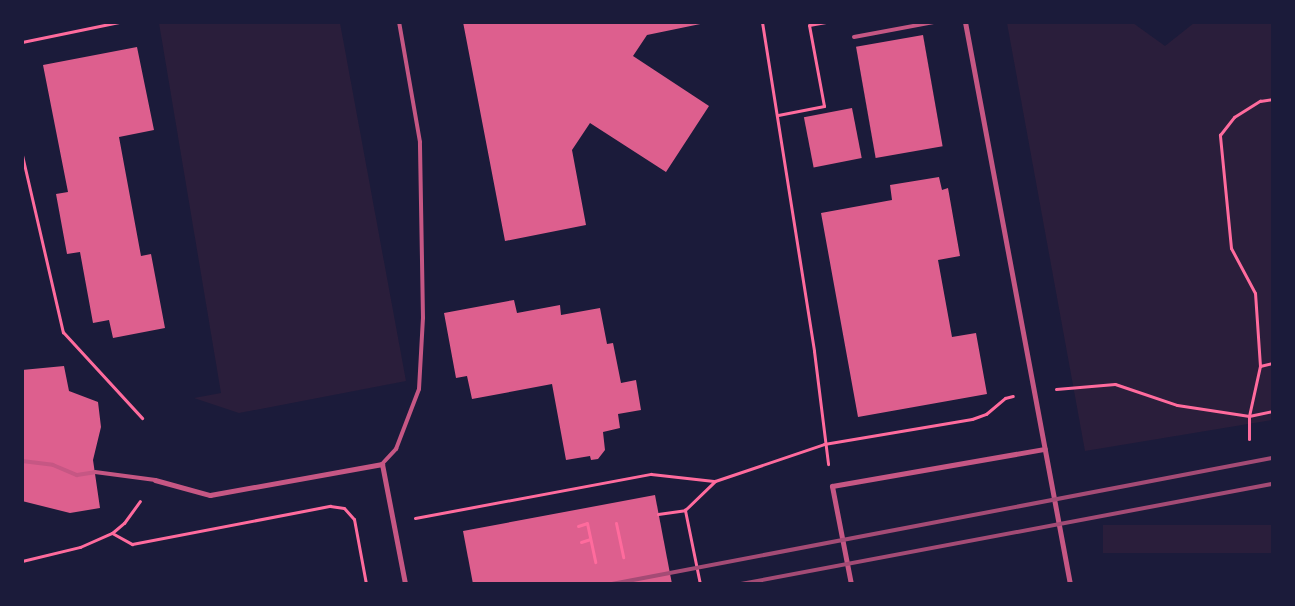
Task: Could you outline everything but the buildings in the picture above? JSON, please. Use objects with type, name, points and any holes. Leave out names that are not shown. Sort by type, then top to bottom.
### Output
[{"type":"street","points":[[965,22],[1070,584]]},
{"type":"street","points":[[851,584],[832,486],[1045,449]]},
{"type":"street","points":[[155,480],[210,495],[382,464],[405,584]]},
{"type":"lane","points":[[382,464],[396,449],[419,389],[423,318],[420,142],[399,22]]},
{"type":"lane","points":[[854,37],[934,22]]},
{"type":"lane","points":[[22,461],[53,465],[77,475],[94,472],[155,480]]},
{"type":"path","points":[[22,42],[119,22]]},
{"type":"path","points":[[762,22],[814,351],[824,444]]},
{"type":"path","points":[[778,115],[824,106],[809,26],[826,22]]},
{"type":"path","points":[[1249,439],[1249,416],[1260,366],[1255,293],[1231,248],[1220,135],[1234,117],[1260,101],[1272,99]]},
{"type":"path","points":[[22,155],[63,332],[142,418]]},
{"type":"path","points":[[1260,366],[1272,363]]},
{"type":"path","points":[[429,514],[651,474],[715,481],[824,444],[972,418],[986,414],[1005,398],[1035,392],[1115,384],[1177,405],[1249,416],[1272,411]]},
{"type":"path","points":[[22,561],[80,547],[112,533],[124,523],[155,480]]},
{"type":"path","points":[[658,514],[685,510],[715,481]]},
{"type":"path","points":[[112,533],[132,544],[330,506],[344,508],[354,519],[366,584]]},
{"type":"path","points":[[685,510],[700,584]]},
{"type":"path","points":[[578,526],[587,523],[595,562]]},
{"type":"path","points":[[616,523],[624,556]]},
{"type":"path","points":[[581,542],[590,539]]},
{"type":"shaded area","points":[[159,23],[340,23],[406,381],[239,413],[194,398],[221,393]]},
{"type":"shaded area","points":[[1007,23],[1133,23],[1165,46],[1194,23],[1272,23],[1272,420],[1085,451]]},
{"type":"shaded area","points":[[1103,525],[1272,525],[1272,553],[1103,553]]},
{"type":"railway","points":[[612,584],[1272,458]]},
{"type":"railway","points":[[741,584],[1272,484]]}]
